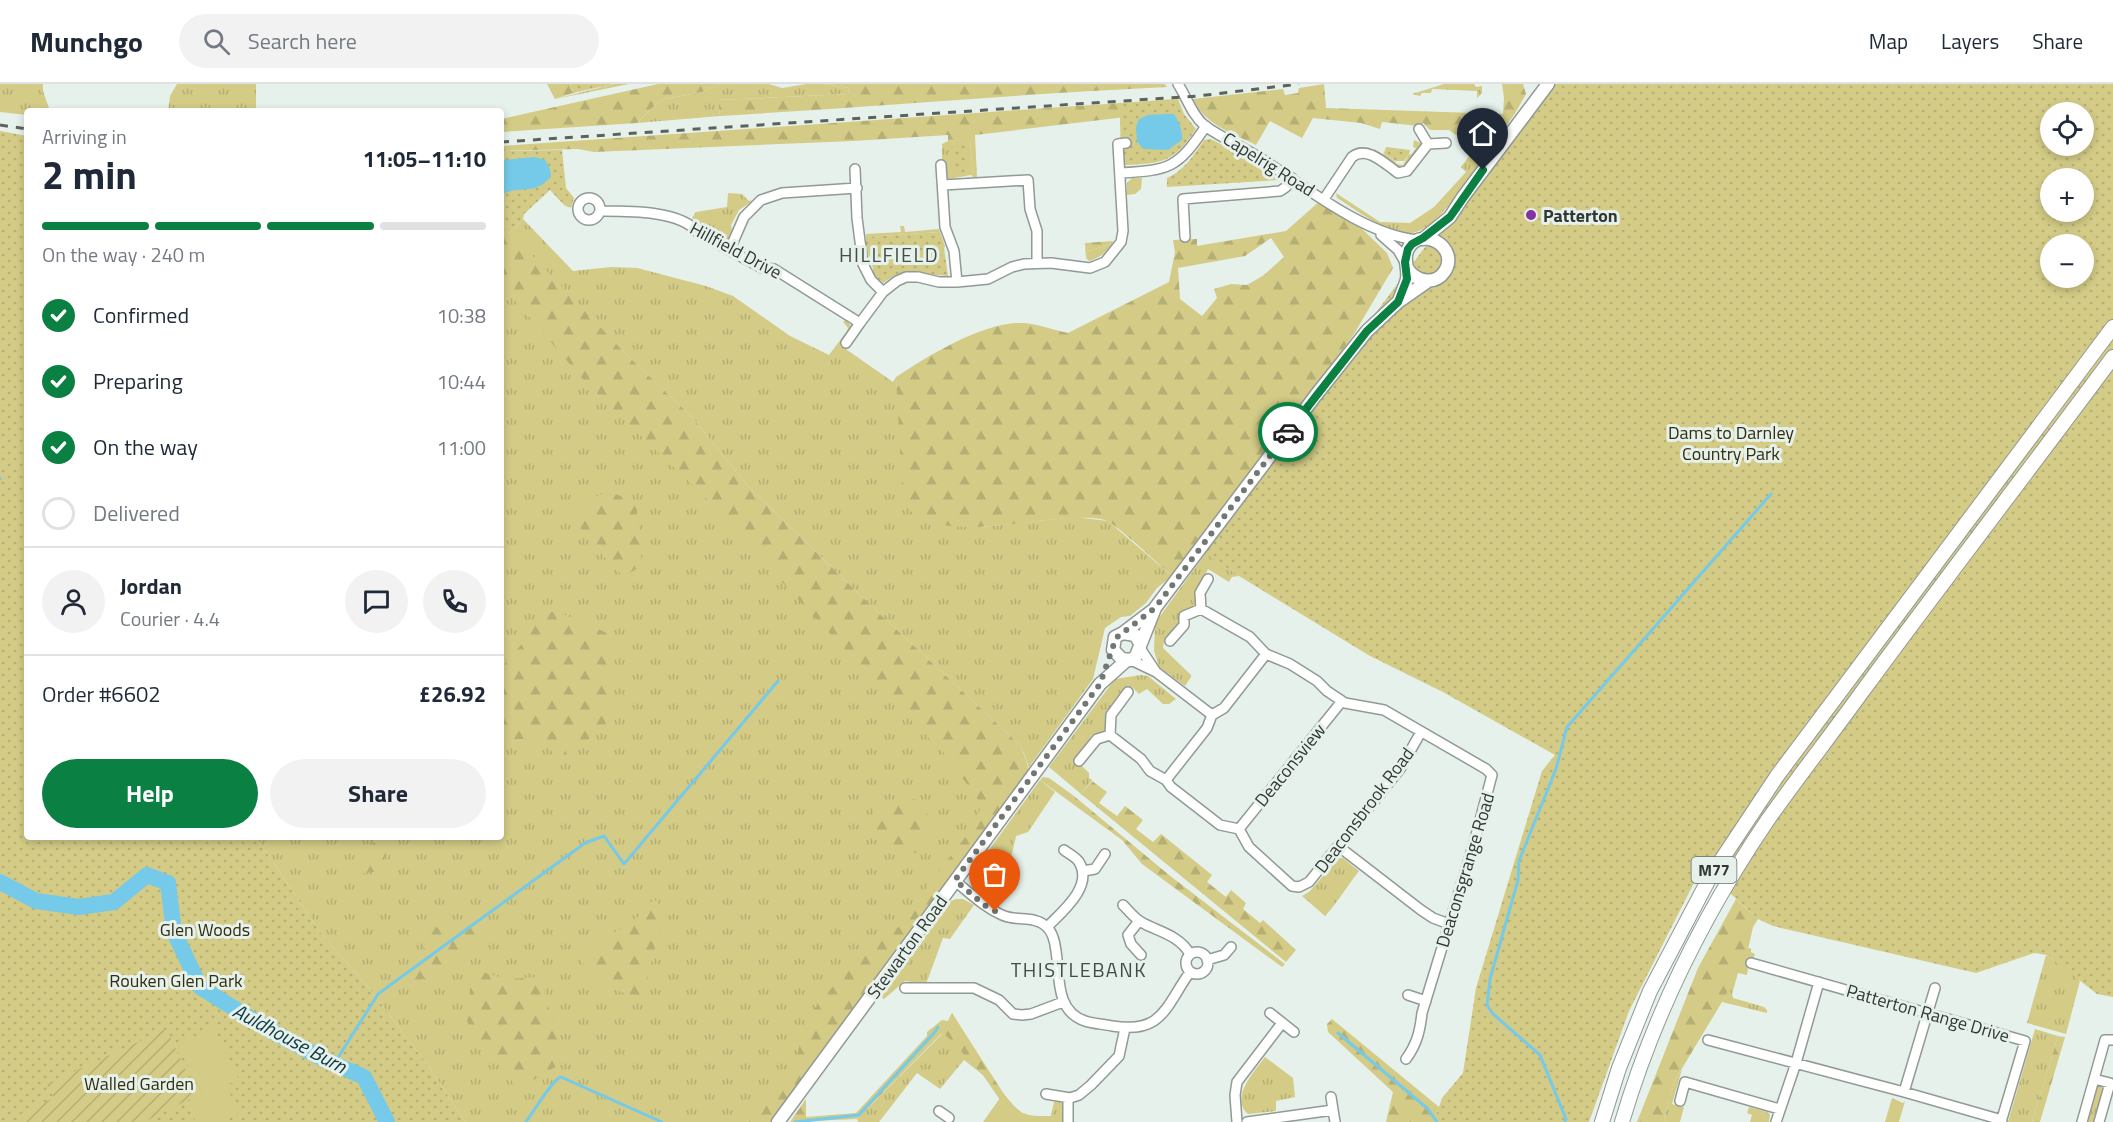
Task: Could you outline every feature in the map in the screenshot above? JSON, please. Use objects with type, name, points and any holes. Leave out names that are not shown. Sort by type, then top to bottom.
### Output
[{"type":"highway","name":"M77","points":[[1602,1122],[1619,1068],[1650,991],[1710,877],[1777,776],[2113,327]]},
{"type":"highway","name":"M77","points":[[1622,1122],[1642,1059],[1671,990],[1700,932],[1741,862],[1819,750],[2113,357]]},
{"type":"main road","points":[[1398,302],[1407,279],[1408,249],[1450,217],[1463,196],[1548,84]]},
{"type":"main road","points":[[1406,265],[1416,278],[1428,281],[1444,273],[1448,261],[1445,249],[1450,217]]},
{"type":"main road","points":[[1420,239],[1436,240],[1445,249]]},
{"type":"main road","points":[[1155,608],[1139,652],[1129,660],[1118,657],[1113,646],[1116,638],[1155,608],[1367,331],[1398,302],[1428,281]]},
{"type":"main road","points":[[1123,633],[1135,635],[1140,645]]},
{"type":"main road","name":"Stewarton Road","points":[[1100,684],[1113,646]]},
{"type":"main road","name":"Stewarton Road","points":[[778,1122],[1100,684],[1129,660]]},
{"type":"street","name":"Capelrig Road","points":[[1178,84],[1194,115],[1206,126],[1375,229],[1404,239],[1420,239]]},
{"type":"street","points":[[1120,173],[1166,168],[1177,162],[1191,148],[1206,126]]},
{"type":"street","points":[[1419,129],[1428,144]]},
{"type":"street","points":[[846,343],[883,292],[906,277],[957,282],[988,279],[1012,267],[1037,263],[1090,268],[1105,261],[1113,255],[1121,242],[1123,231],[1118,144],[1126,143]]},
{"type":"street","points":[[1324,199],[1356,153],[1368,153],[1403,173],[1428,144],[1446,143]]},
{"type":"street","points":[[940,165],[945,227],[954,251],[957,282]]},
{"type":"street","points":[[855,169],[857,218],[863,264],[871,280],[883,292]]},
{"type":"street","points":[[1185,237],[1183,199],[1280,191],[1292,178]]},
{"type":"street","points":[[943,185],[1028,180],[1030,209],[1037,231],[1037,263]]},
{"type":"street","points":[[730,249],[744,217],[761,200],[782,193],[856,188]]},
{"type":"street","name":"Hillfield Drive","points":[[600,211],[650,213],[693,226],[698,233],[762,268],[774,269],[800,286],[806,287],[860,323]]},
{"type":"street","name":"Capelrig Road","points":[[1375,229],[1397,249],[1406,265]]},
{"type":"street","points":[[1170,640],[1184,625],[1184,616],[1200,609],[1200,593],[1208,579]]},
{"type":"street","name":"Deaconsgrange Road","points":[[1200,609],[1250,637],[1266,654],[1290,664],[1317,681],[1342,701],[1384,710],[1486,769],[1492,776],[1426,1001],[1420,1033],[1414,1048],[1406,1059]]},
{"type":"street","points":[[1140,645],[1156,672]]},
{"type":"street","points":[[1166,780],[1208,728],[1212,715],[1224,708],[1266,654]]},
{"type":"street","points":[[1129,660],[1156,672],[1212,715]]},
{"type":"street","points":[[1110,735],[1111,715],[1128,692]]},
{"type":"street","name":"Deaconsview","points":[[1239,829],[1342,701]]},
{"type":"street","name":"Deaconsbrook Road","points":[[1239,829],[1249,847],[1292,886],[1299,887],[1309,882],[1400,769],[1421,732]]},
{"type":"street","points":[[1080,762],[1097,739],[1110,735]]},
{"type":"street","points":[[1110,735],[1141,759],[1150,771],[1166,780],[1171,787],[1220,825],[1239,829]]},
{"type":"street","points":[[1338,846],[1427,914],[1449,924]]},
{"type":"street","points":[[1047,927],[1077,894],[1082,883],[1083,871],[1078,860],[1064,850]]},
{"type":"street","points":[[1083,871],[1095,869],[1105,854]]},
{"type":"street","points":[[955,880],[984,905],[1004,916],[1030,918],[1047,927],[1055,943],[1063,1002],[1068,1010],[1086,1021],[1125,1028],[1144,1027],[1159,1017],[1190,972]]},
{"type":"street","points":[[1123,905],[1139,921],[1185,944],[1190,954]]},
{"type":"street","points":[[1139,921],[1128,935],[1131,944],[1141,955]]},
{"type":"street","points":[[1207,960],[1224,955],[1231,946]]},
{"type":"street","points":[[1190,954],[1200,952],[1208,964],[1204,971],[1197,974],[1190,972]]},
{"type":"street","points":[[1190,954],[1186,962],[1190,972]]},
{"type":"street","name":"Patterton Range Drive","points":[[1751,963],[2025,1041],[2002,1121]]},
{"type":"street","points":[[1776,1122],[1819,982]]},
{"type":"street","points":[[905,988],[974,988],[999,1000],[1013,1014],[1022,1015],[1063,1002]]},
{"type":"street","points":[[1904,1092],[1935,988]]},
{"type":"street","points":[[1408,994],[1426,1001]]},
{"type":"street","points":[[1270,1013],[1294,1032]]},
{"type":"street","points":[[1237,1122],[1235,1095],[1237,1082],[1282,1023]]},
{"type":"street","points":[[1046,1094],[1068,1098],[1079,1095],[1119,1056],[1125,1028]]},
{"type":"street","points":[[1708,1040],[1904,1092],[2002,1121]]},
{"type":"street","points":[[2082,1122],[2105,1040],[2113,1040]]},
{"type":"street","points":[[2094,1079],[2110,1083],[2099,1122]]},
{"type":"street","points":[[1680,1101],[1685,1082],[1779,1109]]},
{"type":"street","points":[[1331,1097],[1335,1122]]},
{"type":"street","points":[[1068,1098],[1068,1122]]},
{"type":"street","points":[[1247,1122],[1333,1110]]},
{"type":"street","points":[[939,1111],[950,1121]]},
{"type":"green space","points":[[0,84],[43,84],[49,108],[24,108],[24,115],[0,112]]},
{"type":"green space","points":[[177,84],[256,84],[256,108],[168,108],[170,96]]},
{"type":"green space","points":[[547,84],[570,84],[573,93],[555,99]]},
{"type":"green space","points":[[570,84],[614,84],[573,93]]},
{"type":"green space","points":[[614,84],[629,84],[555,99]]},
{"type":"green space","points":[[658,84],[719,84],[702,92],[660,100],[637,123],[504,132],[504,118]]},
{"type":"green space","points":[[719,84],[769,84],[782,88],[824,84],[849,88],[848,94],[718,100],[720,116],[637,123],[660,100],[702,92]]},
{"type":"green space","points":[[824,84],[1165,84],[1167,87],[720,116],[718,100],[848,94],[849,88]]},
{"type":"green space","points":[[1324,84],[1326,108],[1503,114],[1502,84],[1523,84],[1526,94],[1514,115],[1486,153],[1474,148],[1491,133],[1489,125],[1459,123],[1449,130],[1430,130],[1423,123],[1419,126],[1382,122],[1380,129],[1361,123],[1313,118],[1302,138],[1270,121],[1256,145],[1211,121],[1198,108],[1193,99],[1283,89],[1285,95],[1298,93],[1299,88]]},
{"type":"green space","points":[[1444,84],[1474,84],[1476,87],[1482,86],[1482,93],[1477,98],[1477,91],[1432,89],[1431,93],[1422,93],[1420,96],[1412,94]]},
{"type":"green space","name":"Dams to Darnley Country Park","points":[[1547,84],[2113,84],[2113,997],[2097,994],[2047,955],[2034,953],[1976,973],[1773,926],[1758,919],[1702,867],[1629,1011],[1589,1122],[1434,1122],[1442,1098],[1463,1073],[1476,988],[1542,771],[1555,755],[1443,692],[1370,656],[1199,549]]},
{"type":"green space","points":[[1178,99],[1168,112],[975,135],[977,177],[973,177],[970,140],[948,141],[948,135],[594,152],[578,149],[504,151],[504,146]]},
{"type":"green space","points":[[1178,99],[1184,114],[1196,129],[1181,148],[1167,159],[1150,163],[1126,165],[1121,161],[1120,118],[1124,103]]},
{"type":"green space","points":[[1459,123],[1489,125],[1492,132],[1474,148],[1449,130]]},
{"type":"green space","name":"Rouken Glen Park","points":[[0,131],[24,135],[24,840],[258,840],[320,932],[369,988],[430,1068],[465,1122],[0,1122]]},
{"type":"green space","points":[[970,139],[973,177],[971,175],[949,179],[942,161],[942,144],[948,141]]},
{"type":"green space","points":[[1210,139],[1280,180],[1167,187],[1167,178],[1184,167],[1204,140]]},
{"type":"green space","points":[[1414,140],[1421,143],[1421,146],[1405,167],[1397,167],[1374,152],[1374,149],[1384,153],[1397,164],[1403,165],[1409,154],[1411,155],[1416,148],[1413,147]]},
{"type":"green space","points":[[967,142],[968,172],[954,173],[952,143]]},
{"type":"green space","points":[[1386,147],[1410,150],[1404,161],[1396,161],[1384,153]]},
{"type":"green space","points":[[1475,148],[1486,153],[1461,190],[1439,217],[1427,227],[1415,232],[1394,231],[1337,198],[1336,193],[1380,222],[1410,223],[1434,207],[1466,172],[1461,167]]},
{"type":"green space","points":[[562,150],[566,188],[574,198],[571,208],[564,205],[550,190],[524,214],[523,219],[510,233],[504,226],[504,151]]},
{"type":"green space","points":[[1132,178],[1142,178],[1141,189],[1135,194],[1127,195],[1127,183]]},
{"type":"green space","points":[[728,193],[742,194],[751,202],[739,210],[731,225],[732,230],[728,240],[725,240],[707,227],[702,228],[692,218],[696,212],[727,207]]},
{"type":"green space","points":[[1321,200],[1359,226],[1387,253],[1393,268],[1354,334],[1172,576],[1128,536],[1105,520],[1056,519],[968,527],[941,525],[919,517],[903,502],[896,377],[955,342],[987,329],[1018,323],[1068,333],[1169,282],[1175,252],[1173,240],[1197,239],[1197,246],[1286,231]],"holes":[[[1271,238],[1284,257],[1264,275],[1247,285],[1231,284],[1214,289],[1217,298],[1202,316],[1180,299],[1178,268],[1245,256]]]},
{"type":"green space","points":[[523,219],[573,271],[611,267],[637,268],[706,286],[733,296],[790,336],[829,355],[847,331],[848,328],[843,322],[846,320],[851,326],[850,332],[840,345],[893,382],[896,377],[899,413],[982,527],[1075,517],[1108,521],[1172,576],[1130,616],[1121,617],[1105,628],[1093,679],[1029,767],[1021,746],[748,486],[691,416],[626,354],[524,249],[510,233]]},
{"type":"green space","points":[[504,226],[626,354],[691,416],[748,486],[1021,746],[1030,772],[770,1122],[733,1122],[775,1096],[795,1066],[805,1020],[871,941],[903,925],[932,880],[977,822],[981,804],[946,755],[782,582],[733,524],[587,384],[504,287]]},
{"type":"green space","points":[[900,226],[904,226],[905,232],[939,229],[940,232],[866,237],[866,234],[901,232]]},
{"type":"green space","points":[[940,232],[945,246],[948,276],[907,272],[895,275],[883,283],[873,277],[872,262],[864,249],[863,242],[866,237]]},
{"type":"green space","points":[[1113,241],[1112,244],[1088,251],[1086,258],[1085,243]]},
{"type":"green space","points":[[1112,244],[1099,257],[1089,261],[1086,258],[1088,251]]},
{"type":"green space","points":[[504,249],[1015,792],[770,1122],[465,1122],[430,1068],[369,988],[320,932],[258,840],[504,840]]},
{"type":"green space","points":[[609,492],[636,501],[642,565],[624,577],[571,517],[592,498]]},
{"type":"green space","points":[[1206,553],[1239,576],[1232,577],[1229,582],[1208,569],[1197,592],[1195,606],[1164,641],[1163,648],[1191,675],[1185,686],[1159,667],[1154,651],[1155,623]]},
{"type":"green space","points":[[556,611],[612,635],[608,670],[610,717],[601,731],[581,744],[562,744],[569,758],[563,764],[546,746],[534,740],[509,740],[504,730],[507,701],[504,694],[504,666],[528,637],[542,614]]},
{"type":"green space","points":[[1148,676],[1176,699],[1169,704],[1163,704],[1147,689],[1139,694],[1132,687],[1127,687],[1108,712],[1106,730],[1092,735],[1091,744],[1081,756],[1076,756],[1076,760],[1089,773],[1089,778],[1092,780],[1081,794],[1049,767],[1115,679]]},
{"type":"green space","points":[[1043,777],[1049,778],[1074,796],[1169,875],[1285,964],[1282,967],[1142,864],[1122,840],[1040,780]]},
{"type":"green space","points":[[1040,780],[1055,792],[1028,832],[1016,836],[1011,858],[1004,858],[1000,864],[1000,870],[981,895],[972,888],[970,876]]},
{"type":"green space","points":[[1092,781],[1107,792],[1099,803],[1117,816],[1125,806],[1143,820],[1136,829],[1153,842],[1161,834],[1212,875],[1207,882],[1226,897],[1231,890],[1246,903],[1243,909],[1260,923],[1263,920],[1296,950],[1286,962],[1081,794]]},
{"type":"green space","points":[[915,799],[936,824],[918,853],[891,852],[870,825],[874,808]]},
{"type":"green space","points":[[375,840],[389,840],[381,871],[350,875]]},
{"type":"green space","points":[[1339,858],[1343,858],[1359,871],[1325,916],[1302,896],[1309,892]]},
{"type":"green space","points":[[654,899],[669,914],[657,939],[642,1000],[598,983],[578,957],[639,916]]},
{"type":"green space","points":[[963,899],[974,905],[950,939],[943,938],[926,984],[905,981],[884,999],[881,997],[951,901]]},
{"type":"green space","points":[[1736,899],[1758,919],[1753,927],[1747,954],[1722,1002],[1675,1080],[1665,1122],[1637,1122],[1698,968]]},
{"type":"green space","points":[[491,919],[495,928],[484,937],[441,968],[406,988],[401,974],[424,959],[423,941],[433,927],[450,928]]},
{"type":"green space","points":[[1748,948],[1755,954],[1753,959],[1749,960],[1747,975],[1738,973],[1733,998],[1764,1007],[1767,1013],[1722,1002]]},
{"type":"green space","points":[[2046,955],[2080,981],[2066,1034],[2027,1023]]},
{"type":"green space","points":[[472,969],[506,979],[540,977],[564,1062],[518,1089],[467,1022]]},
{"type":"green space","points":[[952,1013],[985,1067],[1015,1107],[1026,1114],[1051,1116],[1054,1102],[1059,1100],[1063,1105],[1063,1122],[983,1122],[1000,1098],[983,1075],[964,1060],[940,1089],[917,1073],[879,1122],[858,1122],[857,1119],[941,1035]]},
{"type":"green space","points":[[952,1013],[1009,1102],[1031,1122],[1015,1122],[983,1075],[943,1032],[857,1119],[790,1122],[806,1099],[806,1117],[856,1113],[927,1036],[927,1032],[942,1020],[948,1021]]},
{"type":"green space","points":[[1332,1019],[1439,1107],[1434,1122],[1386,1122],[1393,1092],[1328,1032],[1327,1024]]},
{"type":"green space","points":[[214,1027],[239,1080],[226,1085],[239,1113],[221,1122],[196,1122],[186,1102],[203,1095],[178,1044]]},
{"type":"green space","name":"Walled Garden","points":[[166,1029],[198,1095],[144,1122],[21,1122],[20,1113],[54,1098],[47,1084]]},
{"type":"green space","points":[[2035,1029],[2058,1036],[2032,1122],[2008,1122]]},
{"type":"green space","points":[[2058,1036],[2065,1037],[2040,1122],[2032,1122]]},
{"type":"green space","points":[[1265,1057],[1293,1078],[1295,1097],[1276,1101],[1276,1111],[1248,1114],[1243,1108],[1242,1093],[1250,1077]]},
{"type":"green space","points":[[1682,1069],[1672,1104],[1684,1107],[1680,1122],[1665,1122],[1675,1080]]},
{"type":"green space","points":[[2098,1084],[2105,1089],[2095,1122],[2086,1122],[2096,1086]]},
{"type":"green space","points":[[1892,1098],[1903,1103],[1905,1101],[1899,1122],[1885,1122]]},
{"type":"green space","points":[[1749,1107],[1767,1112],[1770,1115],[1769,1122],[1750,1122],[1752,1115],[1747,1113]]},
{"type":"water","points":[[1174,114],[1182,133],[1182,140],[1168,150],[1144,149],[1137,142],[1136,127],[1139,119],[1148,115]]},
{"type":"water","points":[[535,157],[545,160],[551,176],[539,186],[504,194],[504,160]]},
{"type":"waterway","points":[[1565,1122],[1566,1119],[1540,1055],[1493,1014],[1487,1005],[1490,979],[1518,880],[1519,861],[1556,769],[1567,727],[1771,494]]},
{"type":"waterway","points":[[334,1064],[378,994],[585,843],[604,836],[624,864],[778,681]]},
{"type":"waterway","name":"Auldhouse Burn","points":[[0,882],[36,901],[79,907],[114,902],[147,875],[168,883],[174,932],[200,987],[264,1027],[323,1059],[364,1077],[387,1122]]},
{"type":"waterway","name":"Auldhouse Burn","points":[[795,1122],[859,1115],[938,1027]]},
{"type":"waterway","points":[[1338,1033],[1428,1109],[1437,1122]]},
{"type":"waterway","name":"Auldhouse Burn","points":[[526,1122],[548,1089],[561,1077],[662,1122]]},
{"type":"railway","points":[[504,142],[1198,96],[1299,84]]},
{"type":"railway","points":[[0,125],[24,129]]},
{"type":"way so far","points":[[995,911],[984,905],[955,880],[1100,684],[1113,641],[1155,608],[1288,432]]},
{"type":"place","name":"Patterton","points":[[1531,215]]},
{"type":"district","name":"HILLFIELD","points":[[889,254]]},
{"type":"district","name":"THISTLEBANK","points":[[1079,969]]},
{"type":"route","points":[[1288,432],[1367,331],[1398,302],[1407,279],[1405,262],[1408,249],[1450,217],[1483,170]]},
{"type":"park label","name":"Glen Woods","points":[[205,929]]}]
